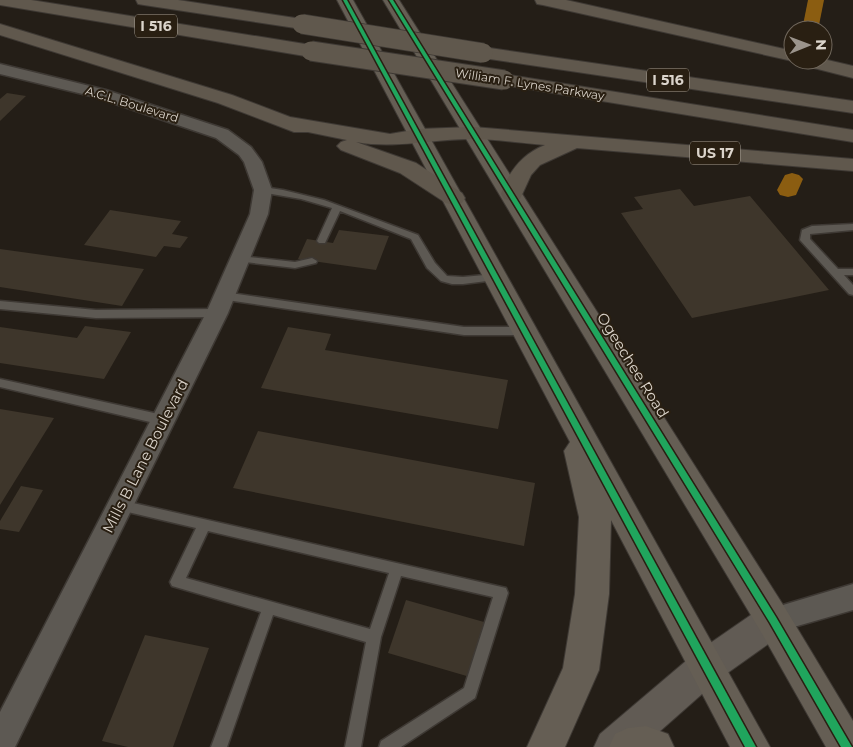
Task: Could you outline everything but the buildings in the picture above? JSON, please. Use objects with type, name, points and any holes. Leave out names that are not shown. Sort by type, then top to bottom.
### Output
[{"type":"highway","name":"William F. Lynes Parkway","points":[[0,0],[853,136]]},
{"type":"highway","name":"William F. Lynes Parkway","points":[[144,0],[483,53],[853,107]]},
{"type":"highway","points":[[543,0],[783,55]]},
{"type":"highway","points":[[0,29],[52,47],[225,99],[408,168],[454,198]]},
{"type":"highway","points":[[833,67],[853,72]]},
{"type":"highway","points":[[285,122],[369,138],[390,140],[419,135]]},
{"type":"highway","name":"US 17","points":[[419,135],[473,133],[853,165]]},
{"type":"highway","points":[[512,194],[516,178],[534,158],[576,141]]},
{"type":"main road","points":[[345,0],[751,747]]},
{"type":"main road","name":"Ogeechee Road","points":[[391,0],[774,620],[847,747]]},
{"type":"main road","points":[[546,747],[581,670],[592,594],[595,517],[570,413]]},
{"type":"main road","points":[[613,747],[706,667],[774,620]]},
{"type":"main road","points":[[628,747],[646,745],[655,747]]},
{"type":"street","name":"A.C.L. Boulevard","points":[[0,69],[100,93],[209,129],[234,143],[254,162]]},
{"type":"street","name":"Mills B Lane Boulevard","points":[[0,744],[220,305],[259,214],[262,190],[254,162]]},
{"type":"street","points":[[774,620],[853,597]]},
{"type":"lane","points":[[262,190],[287,192],[337,207],[415,237],[433,272],[442,279],[450,281],[495,277]]},
{"type":"lane","points":[[322,241],[337,207]]},
{"type":"lane","points":[[853,227],[812,229],[805,232],[805,240],[853,291]]},
{"type":"lane","points":[[240,259],[296,265],[312,261]]},
{"type":"lane","points":[[836,272],[853,272]]},
{"type":"lane","points":[[0,305],[96,314],[220,305],[464,331],[525,331]]},
{"type":"lane","points":[[0,383],[163,420]]},
{"type":"lane","points":[[120,505],[501,593],[470,693],[387,747]]},
{"type":"lane","points":[[205,524],[177,582],[374,636]]},
{"type":"lane","points":[[353,747],[374,636],[397,569]]},
{"type":"lane","points":[[219,747],[269,608]]},
{"type":"waterway","points":[[812,20],[816,0]]},
{"type":"waterway","points":[[788,190],[792,179]]},
{"type":"cycle path","points":[[345,0],[751,747]]},
{"type":"cycle path","points":[[391,0],[773,620],[847,747]]}]
